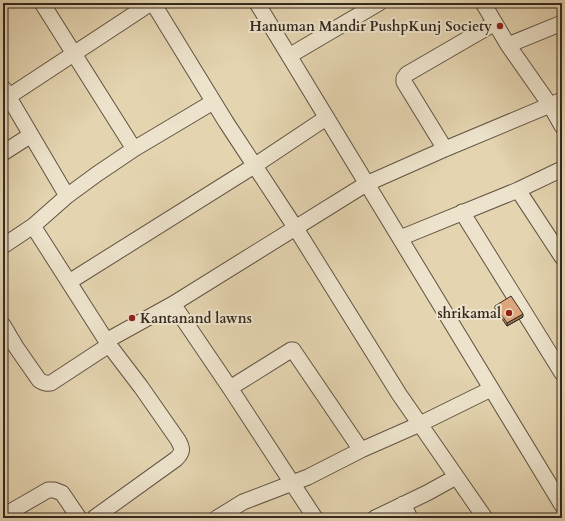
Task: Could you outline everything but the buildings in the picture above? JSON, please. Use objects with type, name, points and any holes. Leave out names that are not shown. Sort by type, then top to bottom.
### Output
[{"type":"street","points":[[42,3],[134,149]]},
{"type":"street","points":[[68,196],[6,93],[74,54],[152,3],[213,102],[295,227],[399,394],[485,518]]},
{"type":"street","points":[[257,3],[562,505]]},
{"type":"street","points":[[289,56],[379,3]]},
{"type":"street","points":[[483,3],[508,45],[556,102],[562,126]]},
{"type":"street","points":[[445,149],[404,82],[404,78],[407,74],[495,23]]},
{"type":"street","points":[[508,45],[562,23]]},
{"type":"street","points":[[3,246],[32,226],[97,174],[134,149],[213,102]]},
{"type":"street","points":[[3,326],[38,380],[42,383],[51,383],[108,343],[366,184],[556,102]]},
{"type":"street","points":[[68,282],[254,166],[326,118]]},
{"type":"street","points":[[3,153],[31,135]]},
{"type":"street","points":[[400,238],[518,190],[562,169]]},
{"type":"street","points":[[518,190],[562,257]]},
{"type":"street","points":[[462,212],[562,373]]},
{"type":"street","points":[[32,226],[108,343],[182,446],[182,451],[176,459],[94,518]]},
{"type":"street","points":[[173,304],[230,388],[314,518]]},
{"type":"street","points":[[230,388],[293,350],[361,450]]},
{"type":"street","points":[[225,516],[243,502],[293,484],[361,450],[420,424],[491,389]]},
{"type":"street","points":[[375,518],[456,477]]},
{"type":"street","points":[[4,514],[48,490],[54,490],[62,493],[80,518]]},
{"type":"street","points":[[402,504],[410,518]]},
{"type":"place","name":"Hanuman Mandir PushpKunj Society","points":[[500,26]]},
{"type":"place","name":"shrikamal","points":[[509,313]]},
{"type":"place","name":"Kantanand lawns","points":[[132,318]]}]
